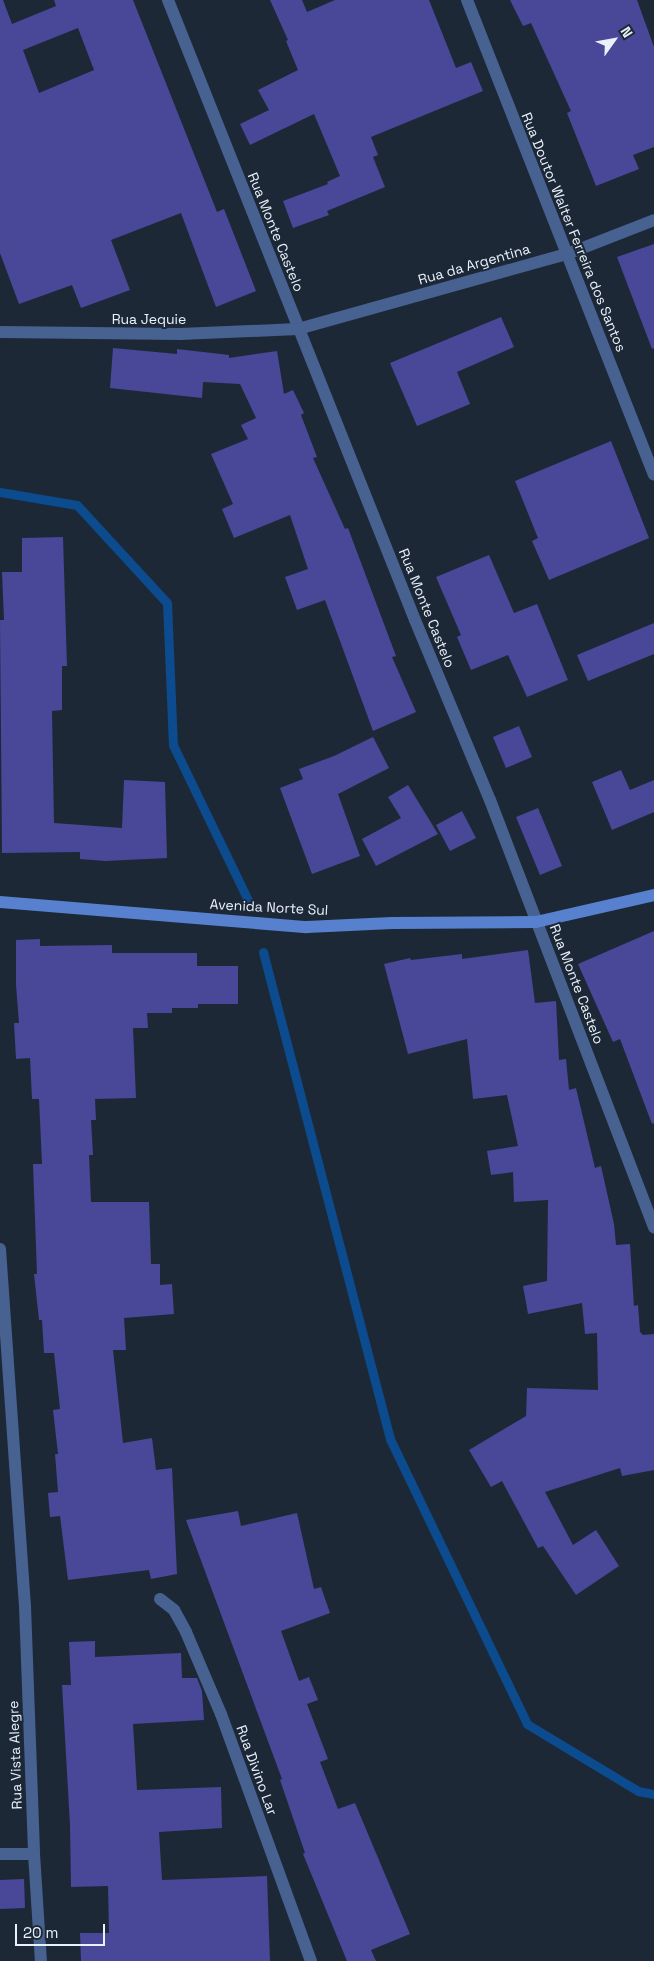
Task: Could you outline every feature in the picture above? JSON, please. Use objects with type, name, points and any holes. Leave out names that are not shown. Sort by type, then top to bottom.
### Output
[{"type":"street","name":"Rua Monte Castelo","points":[[168,0],[415,620],[490,800],[654,1228]]},
{"type":"street","name":"Rua Doutor Walter Ferreira dos Santos","points":[[467,0],[654,475]]},
{"type":"street","name":"Rua da Argentina","points":[[298,329],[567,254],[654,220]]},
{"type":"street","name":"Rua Jequie","points":[[0,332],[180,334],[298,329]]},
{"type":"street","name":"Avenida Norte Sul","points":[[0,902],[307,927],[392,923],[536,922],[654,895]]},
{"type":"street","name":"Rua Vista Alegre","points":[[0,1249],[25,1606],[34,1854],[41,1961]]},
{"type":"street","name":"Rua Divino Lar","points":[[160,1599],[174,1610],[186,1632],[221,1714],[311,1961]]},
{"type":"street","points":[[0,1854],[34,1854]]},
{"type":"building","points":[[0,0],[3,0],[12,24],[56,6],[54,0],[133,0],[217,212],[224,209],[256,291],[216,307],[181,213],[111,240],[130,290],[81,308],[72,285],[19,304],[0,253]],"holes":[[[78,28],[94,70],[39,93],[23,50]]]},
{"type":"building","points":[[270,0],[302,0],[307,12],[335,0],[429,0],[456,68],[471,62],[483,91],[371,137],[378,155],[373,157],[385,187],[327,211],[329,215],[293,228],[283,201],[328,184],[327,182],[340,176],[314,114],[250,145],[240,124],[269,110],[258,90],[298,70],[286,41],[288,40]]},
{"type":"building","points":[[510,0],[637,0],[654,47],[654,147],[633,155],[639,169],[596,186],[567,113],[571,111],[531,23],[523,26]]},
{"type":"building","points":[[654,244],[654,348],[652,349],[617,257]]},
{"type":"building","points":[[501,317],[514,347],[457,372],[470,404],[417,426],[390,363]]},
{"type":"building","points":[[113,348],[177,354],[177,349],[229,355],[229,358],[277,351],[284,394],[293,390],[304,413],[301,415],[317,457],[313,458],[345,529],[348,528],[396,656],[392,657],[416,712],[373,731],[325,600],[297,610],[285,577],[308,569],[290,515],[234,538],[222,509],[233,504],[211,454],[248,439],[241,425],[256,418],[240,384],[203,382],[202,398],[110,388]]},
{"type":"building","points":[[611,441],[649,538],[549,580],[532,541],[538,538],[515,481]]},
{"type":"building","points":[[63,537],[67,666],[62,666],[62,710],[52,711],[54,823],[122,828],[124,780],[165,782],[167,858],[105,861],[80,859],[80,852],[2,853],[0,620],[4,620],[2,572],[22,572],[22,538]]},
{"type":"building","points":[[489,555],[514,613],[537,604],[568,680],[527,697],[508,655],[471,670],[457,637],[461,635],[436,577]]},
{"type":"building","points":[[654,623],[654,654],[588,681],[577,655]]},
{"type":"building","points":[[519,726],[532,757],[506,768],[493,737]]},
{"type":"building","points":[[373,737],[389,768],[338,794],[360,856],[312,874],[280,788],[303,779],[299,769],[334,756]]},
{"type":"building","points":[[621,770],[630,790],[654,780],[654,812],[612,830],[592,782]]},
{"type":"building","points":[[408,785],[438,834],[376,866],[362,839],[401,818],[388,797]]},
{"type":"building","points":[[538,808],[562,866],[540,875],[516,817]]},
{"type":"building","points":[[462,811],[476,838],[450,851],[436,825]]},
{"type":"building","points":[[654,931],[654,1123],[652,1124],[620,1039],[613,1042],[578,964]]},
{"type":"building","points":[[40,939],[40,946],[112,945],[112,953],[197,953],[197,966],[238,966],[238,1004],[198,1004],[198,1008],[172,1008],[172,1013],[147,1013],[148,1028],[133,1028],[136,1098],[95,1099],[96,1120],[91,1120],[93,1155],[89,1155],[91,1202],[149,1202],[151,1264],[160,1264],[160,1285],[172,1284],[174,1314],[124,1318],[126,1350],[113,1350],[123,1443],[152,1438],[156,1470],[172,1468],[177,1574],[151,1579],[149,1570],[68,1580],[60,1516],[50,1517],[48,1493],[58,1492],[55,1454],[58,1454],[53,1410],[60,1409],[54,1353],[44,1353],[42,1320],[39,1320],[34,1274],[37,1274],[33,1164],[42,1164],[39,1099],[32,1099],[30,1058],[16,1059],[14,1023],[19,1023],[16,985],[16,940]]},
{"type":"building","points":[[528,950],[535,1003],[556,1001],[559,1060],[566,1059],[569,1090],[576,1088],[595,1168],[601,1166],[614,1224],[616,1245],[630,1244],[634,1306],[638,1305],[640,1332],[643,1335],[654,1334],[654,1470],[622,1476],[620,1468],[545,1492],[573,1545],[596,1530],[619,1566],[576,1595],[543,1546],[538,1548],[502,1481],[491,1487],[469,1450],[526,1416],[527,1388],[598,1390],[597,1333],[585,1334],[582,1303],[528,1314],[523,1286],[547,1281],[548,1200],[514,1202],[513,1172],[491,1175],[487,1151],[518,1146],[507,1095],[473,1099],[467,1039],[408,1054],[384,964],[410,958],[411,960],[462,954],[462,959]]},
{"type":"building","points":[[238,1511],[241,1526],[297,1513],[314,1589],[321,1587],[330,1613],[281,1631],[299,1681],[309,1677],[318,1700],[307,1704],[328,1759],[320,1762],[338,1809],[355,1803],[410,1934],[371,1950],[376,1961],[347,1961],[303,1854],[305,1853],[280,1780],[282,1779],[186,1520]]},
{"type":"building","points":[[95,1641],[95,1657],[181,1653],[182,1678],[197,1678],[202,1691],[204,1720],[133,1724],[137,1790],[221,1787],[222,1828],[159,1832],[162,1880],[267,1876],[270,1961],[81,1961],[80,1933],[109,1933],[108,1886],[71,1887],[70,1825],[62,1685],[71,1685],[69,1642]]},
{"type":"building","points":[[24,1879],[25,1908],[0,1909],[0,1880]]},
{"type":"waterway","points":[[0,492],[77,505],[167,603],[173,745],[248,900]]},
{"type":"waterway","points":[[263,952],[390,1439],[527,1724],[638,1791],[654,1794]]}]
